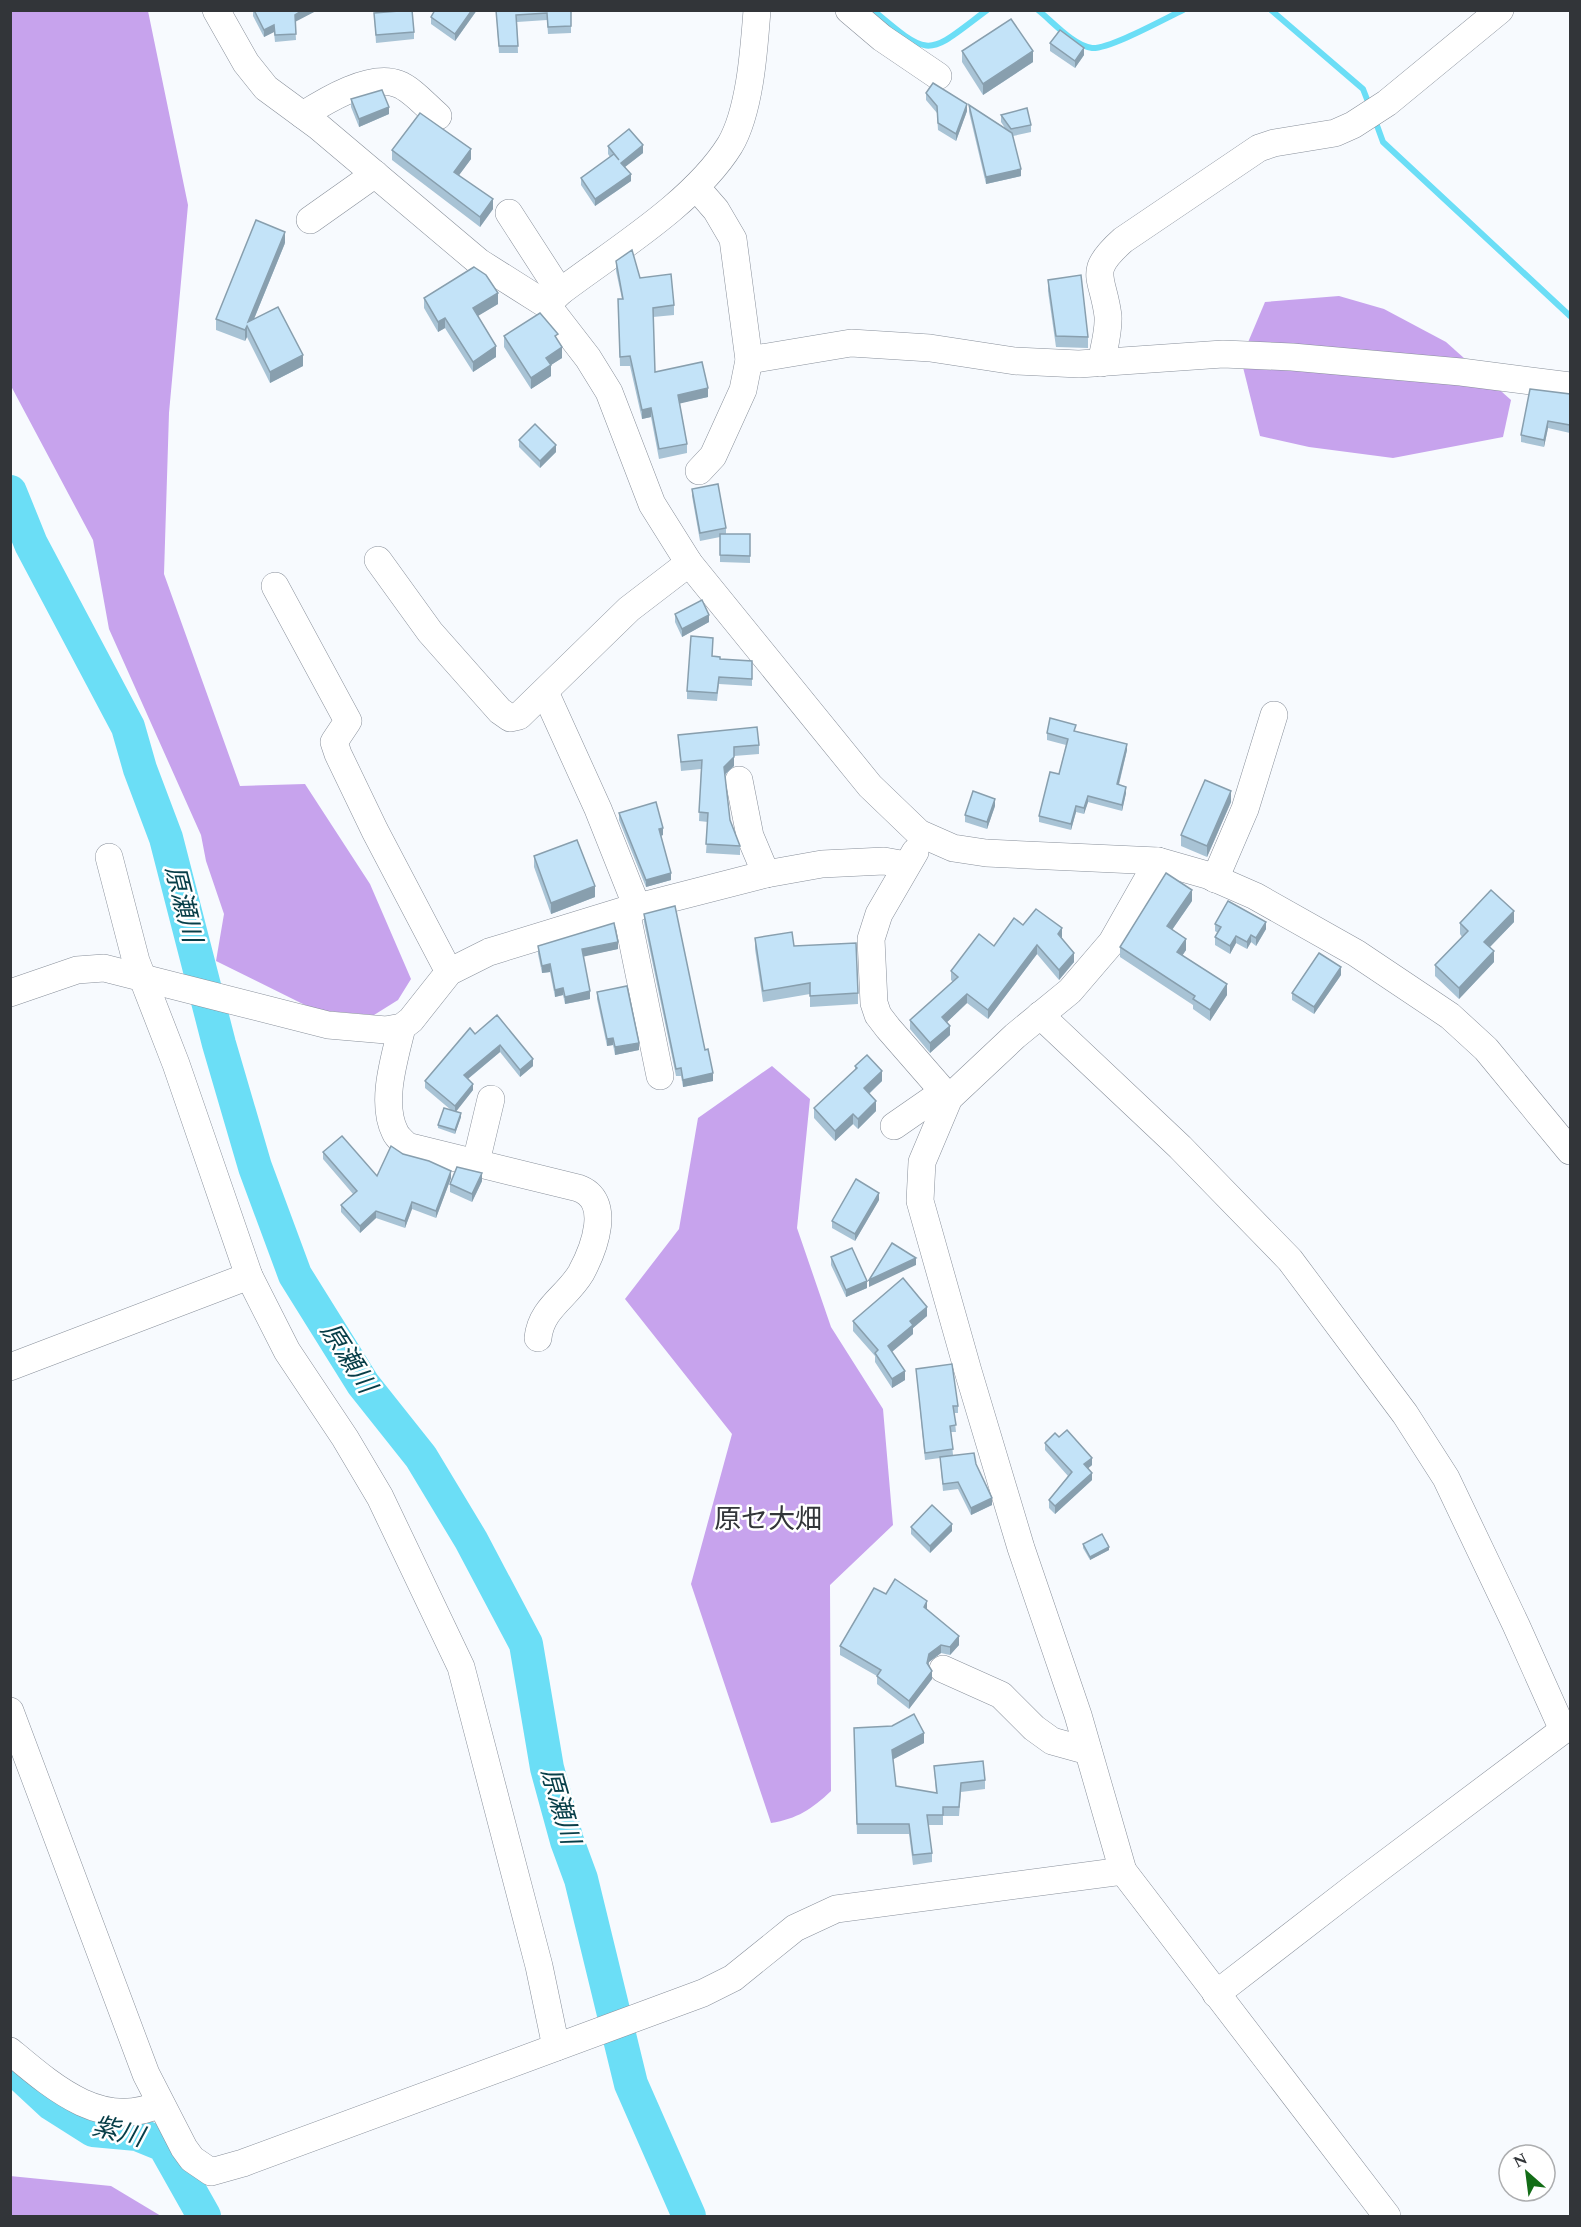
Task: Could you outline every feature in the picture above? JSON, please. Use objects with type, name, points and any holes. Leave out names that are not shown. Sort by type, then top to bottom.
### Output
[{"type":"street","points":[[216,10],[252,72],[266,88],[303,115],[479,262],[554,298]]},
{"type":"street","points":[[554,298],[696,187],[731,144],[740,121],[747,92],[757,10]]},
{"type":"street","points":[[849,10],[882,38],[938,76]]},
{"type":"street","points":[[1101,363],[1108,315],[1099,280],[1101,265],[1115,247],[1259,148],[1274,143],[1335,133],[1353,125],[1387,103],[1500,10]]},
{"type":"street","points":[[303,115],[352,89],[387,82],[399,84],[438,116]]},
{"type":"street","points":[[310,220],[375,174]]},
{"type":"street","points":[[696,187],[716,210],[733,239],[749,360],[743,390],[713,456],[699,471]]},
{"type":"street","points":[[509,213],[554,298],[609,392],[652,504],[689,563],[870,786],[926,838],[954,848],[986,853],[1158,861],[1215,879],[1256,896],[1356,953],[1450,1016],[1486,1049],[1570,1151]]},
{"type":"street","points":[[749,360],[850,343],[930,348],[1015,361],[1101,363],[1223,354],[1461,372],[1570,386]]},
{"type":"street","points":[[378,560],[430,632],[505,716],[510,718],[519,716],[629,609],[689,563]]},
{"type":"street","points":[[275,586],[348,721],[334,742],[338,754],[375,831],[449,972]]},
{"type":"street","points":[[545,692],[598,809],[631,909],[660,1076]]},
{"type":"street","points":[[1215,879],[1245,809],[1274,715]]},
{"type":"street","points":[[739,780],[750,836],[766,874]]},
{"type":"street","points":[[926,838],[906,865],[879,914],[871,939],[874,1003],[878,1015],[946,1095]]},
{"type":"street","points":[[109,857],[136,961],[249,1276],[287,1351],[345,1438],[380,1497],[461,1667],[560,2046]]},
{"type":"street","points":[[10,993],[77,970],[104,968],[145,981],[328,1025],[366,1030],[402,1027],[411,1020],[449,972],[489,952],[631,909],[766,874],[822,864],[884,861],[906,865]]},
{"type":"street","points":[[894,1126],[946,1095],[1070,991],[1112,942],[1158,861]]},
{"type":"street","points":[[1040,1015],[1180,1147],[1290,1260],[1405,1414],[1446,1478],[1567,1727],[1216,1994]]},
{"type":"street","points":[[402,1027],[390,1095],[389,1116],[395,1134],[407,1146],[589,1192],[597,1204],[599,1216],[595,1235],[580,1274],[545,1315],[538,1338]]},
{"type":"street","points":[[946,1095],[922,1162],[920,1202],[1015,1526],[1088,1751],[1123,1871],[1387,2217]]},
{"type":"street","points":[[476,1162],[491,1099]]},
{"type":"street","points":[[10,1367],[249,1276]]},
{"type":"street","points":[[943,1669],[1001,1695],[1034,1728],[1052,1741],[1088,1751]]},
{"type":"street","points":[[10,1711],[146,2074],[160,2104],[192,2159],[211,2172],[243,2163],[644,2016],[733,1978],[795,1928],[836,1909],[1123,1871]]},
{"type":"street","points":[[10,2051],[40,2076],[79,2101],[101,2111],[123,2114],[144,2112],[160,2104]]},
{"type":"shaded area","points":[[10,11],[148,11],[188,205],[169,413],[164,574],[240,786],[305,784],[370,884],[411,979],[398,1000],[374,1015],[315,1010],[216,961],[224,914],[206,861],[201,835],[109,629],[93,540],[11,386]]},
{"type":"shaded area","points":[[1339,296],[1384,309],[1446,342],[1511,400],[1503,437],[1393,458],[1309,447],[1260,436],[1241,359],[1265,302]]},
{"type":"shaded area","points":[[772,1066],[810,1099],[797,1228],[831,1327],[883,1409],[893,1525],[830,1585],[831,1791],[804,1812],[789,1819],[771,1823],[691,1584],[732,1434],[625,1299],[679,1229],[698,1118]]},
{"type":"shaded area","points":[[10,2176],[111,2186],[161,2216],[11,2216]]},
{"type":"building","points":[[254,10],[303,10],[295,15],[296,34],[275,35],[274,25],[264,30]]},
{"type":"building","points":[[412,10],[414,32],[376,35],[374,13]]},
{"type":"building","points":[[435,10],[472,10],[455,34],[431,17]]},
{"type":"building","points":[[496,10],[571,10],[571,26],[548,27],[547,13],[516,15],[518,46],[499,46]]},
{"type":"building","points":[[1011,19],[1033,51],[983,84],[962,51]]},
{"type":"building","points":[[1060,30],[1084,48],[1075,61],[1050,43]]},
{"type":"building","points":[[933,83],[967,104],[956,134],[938,123],[937,106],[926,93]]},
{"type":"building","points":[[382,90],[389,107],[359,119],[351,99]]},
{"type":"building","points":[[969,105],[1012,133],[1021,169],[986,177]]},
{"type":"building","points":[[1027,108],[1031,125],[1011,129],[1001,115]]},
{"type":"building","points":[[420,113],[471,149],[454,172],[493,199],[480,217],[392,150]]},
{"type":"building","points":[[629,129],[643,145],[621,163],[631,174],[595,199],[581,178],[614,154],[619,160],[608,146]]},
{"type":"building","points":[[256,220],[285,232],[248,322],[278,307],[303,355],[270,372],[247,326],[245,330],[216,319]]},
{"type":"building","points":[[632,250],[640,278],[671,274],[674,305],[653,308],[655,372],[702,362],[708,388],[678,395],[687,444],[659,449],[651,408],[642,410],[630,356],[620,357],[618,299],[623,299],[616,261]]},
{"type":"building","points":[[474,267],[486,275],[498,293],[473,308],[496,346],[473,362],[445,318],[438,322],[424,298]]},
{"type":"building","points":[[1081,275],[1088,337],[1056,336],[1048,280]]},
{"type":"building","points":[[540,313],[558,334],[555,336],[562,347],[546,358],[551,365],[531,378],[504,336]]},
{"type":"building","points":[[1530,389],[1570,394],[1570,425],[1548,421],[1544,440],[1521,435]]},
{"type":"building","points":[[535,424],[556,445],[540,461],[519,440]]},
{"type":"building","points":[[718,484],[726,528],[700,533],[692,489]]},
{"type":"building","points":[[720,534],[750,534],[750,556],[720,555]]},
{"type":"building","points":[[702,600],[709,615],[682,629],[675,614]]},
{"type":"building","points":[[691,636],[713,638],[712,656],[720,657],[720,659],[752,661],[752,679],[719,677],[717,693],[687,691]]},
{"type":"building","points":[[1050,718],[1076,725],[1074,731],[1127,744],[1117,784],[1126,787],[1122,805],[1088,796],[1084,808],[1076,806],[1071,824],[1039,816],[1050,772],[1059,774],[1068,739],[1047,733]]},
{"type":"building","points":[[757,727],[759,745],[734,747],[734,757],[724,767],[730,820],[740,846],[706,844],[708,813],[699,812],[702,760],[681,762],[678,735]]},
{"type":"building","points":[[1205,780],[1231,791],[1207,846],[1181,835]]},
{"type":"building","points":[[973,791],[995,799],[987,822],[965,815]]},
{"type":"building","points":[[656,802],[663,828],[659,829],[671,873],[646,880],[619,813]]},
{"type":"building","points":[[577,840],[595,886],[551,903],[534,856]]},
{"type":"building","points":[[1166,873],[1192,890],[1167,926],[1186,939],[1177,952],[1227,984],[1210,1010],[1193,999],[1195,996],[1120,947]]},
{"type":"building","points":[[1491,890],[1514,911],[1484,942],[1494,951],[1459,988],[1435,965],[1468,931],[1460,923]]},
{"type":"building","points":[[1228,901],[1266,922],[1256,938],[1251,935],[1247,942],[1236,936],[1230,946],[1215,937],[1221,927],[1215,924]]},
{"type":"building","points":[[675,906],[705,1050],[708,1049],[713,1073],[683,1080],[681,1068],[676,1069],[644,914]]},
{"type":"building","points":[[1036,909],[1062,928],[1058,934],[1074,953],[1059,970],[1037,945],[988,1010],[967,994],[942,1017],[950,1026],[930,1043],[910,1020],[958,977],[951,971],[979,934],[994,946],[1014,918],[1023,925]]},
{"type":"building","points":[[614,923],[618,942],[582,949],[590,991],[565,997],[563,988],[555,990],[550,964],[542,966],[538,946]]},
{"type":"building","points":[[792,932],[794,946],[856,943],[858,993],[810,996],[810,983],[763,991],[755,938]]},
{"type":"building","points":[[1319,953],[1341,967],[1314,1007],[1292,993]]},
{"type":"building","points":[[627,986],[639,1043],[615,1047],[613,1038],[607,1039],[597,992]]},
{"type":"building","points":[[497,1015],[533,1059],[520,1070],[500,1045],[464,1075],[473,1084],[455,1106],[425,1081],[470,1028],[475,1034]]},
{"type":"building","points":[[867,1055],[882,1071],[864,1088],[876,1101],[858,1119],[853,1114],[835,1131],[814,1108],[857,1068],[855,1066]]},
{"type":"building","points":[[444,1108],[461,1113],[455,1130],[438,1125]]},
{"type":"building","points":[[342,1136],[377,1176],[391,1146],[403,1154],[429,1161],[451,1171],[436,1211],[412,1202],[405,1221],[376,1211],[360,1226],[341,1205],[357,1191],[323,1152]]},
{"type":"building","points":[[457,1167],[482,1173],[472,1194],[450,1184]]},
{"type":"building","points":[[856,1179],[879,1193],[855,1234],[832,1221]]},
{"type":"building","points":[[892,1243],[916,1258],[869,1280]]},
{"type":"building","points":[[852,1248],[867,1281],[846,1290],[831,1257]]},
{"type":"building","points":[[903,1278],[927,1307],[910,1321],[913,1325],[888,1346],[905,1371],[892,1379],[875,1353],[878,1350],[853,1321]]},
{"type":"building","points":[[952,1364],[958,1406],[953,1406],[956,1425],[950,1426],[953,1449],[925,1453],[916,1369]]},
{"type":"building","points":[[1067,1430],[1092,1458],[1084,1464],[1092,1473],[1055,1506],[1049,1500],[1072,1472],[1045,1443],[1055,1433],[1059,1437]]},
{"type":"building","points":[[974,1453],[976,1464],[992,1498],[971,1508],[958,1482],[943,1484],[940,1457]]},
{"type":"building","points":[[932,1505],[952,1524],[930,1546],[911,1527]]},
{"type":"building","points":[[1102,1534],[1109,1547],[1090,1557],[1083,1544]]},
{"type":"building","points":[[895,1579],[927,1601],[924,1607],[959,1636],[950,1647],[941,1645],[929,1654],[927,1663],[932,1671],[909,1701],[877,1676],[881,1670],[840,1646],[874,1588],[886,1594]]},
{"type":"building","points":[[914,1714],[924,1733],[892,1750],[896,1786],[937,1793],[934,1766],[983,1761],[985,1780],[961,1783],[959,1807],[943,1807],[943,1815],[927,1815],[932,1853],[913,1855],[909,1824],[857,1824],[854,1728],[892,1726]]},
{"type":"waterway","points":[[873,10],[907,37],[919,44],[930,46],[952,36],[987,10]]},
{"type":"waterway","points":[[1038,10],[1078,43],[1092,48],[1124,39],[1183,10]]},
{"type":"waterway","points":[[1271,10],[1363,89],[1370,107]]},
{"type":"waterway","points":[[1375,120],[1383,142],[1570,316]]},
{"type":"waterway","name":"原瀬川","points":[[10,492],[31,544],[128,727],[140,769],[166,838],[219,1044],[255,1167],[295,1275],[363,1384],[421,1457],[471,1540],[526,1644],[547,1768],[567,1841],[581,1879],[631,2084],[689,2216]]},
{"type":"waterway","name":"紫川","points":[[10,2065],[52,2104],[93,2130],[137,2134],[164,2145],[204,2216]]},
{"type":"district","name":"原セ大畑","points":[[768,1520]]}]
